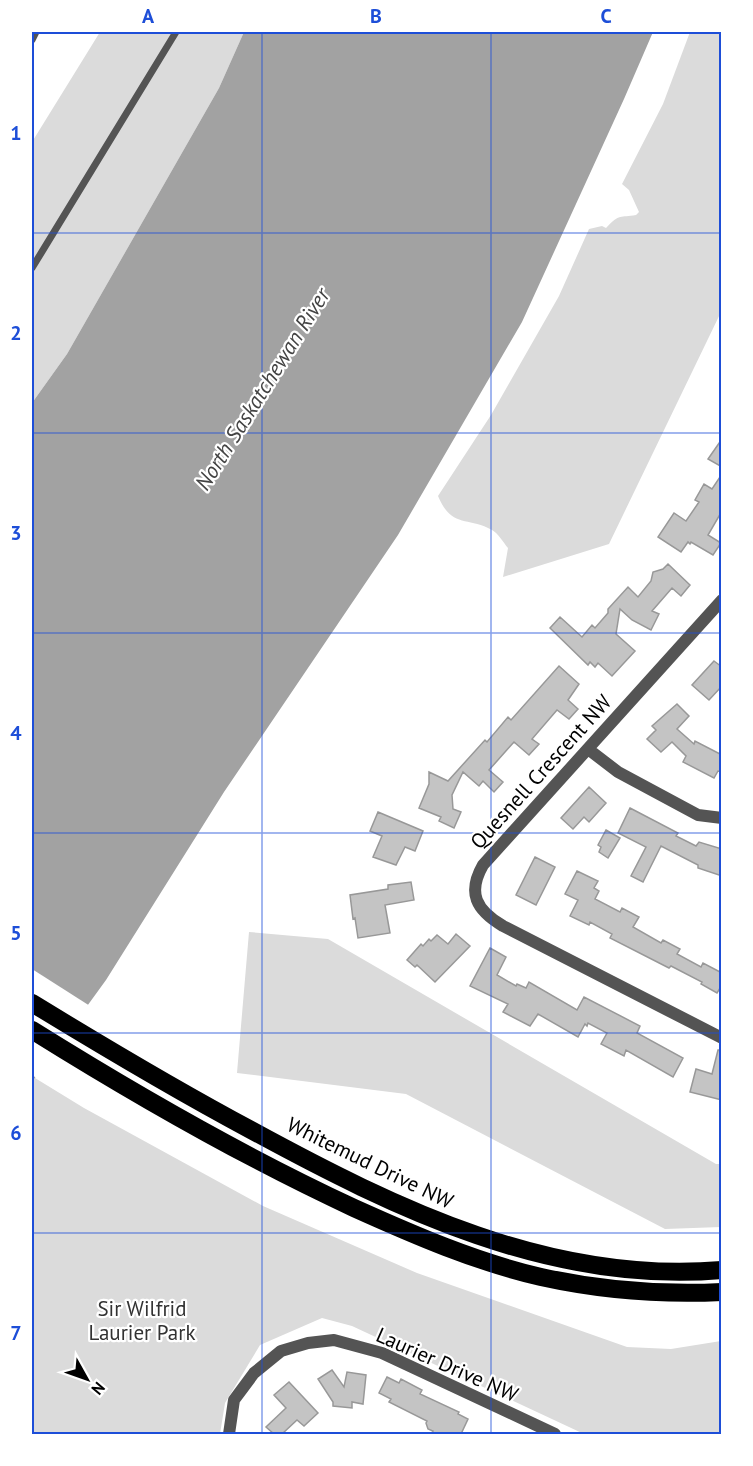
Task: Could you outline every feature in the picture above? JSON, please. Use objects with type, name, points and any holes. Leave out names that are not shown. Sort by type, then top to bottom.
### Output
[{"type":"highway","name":"Whitemud Drive NW","points":[[32,1003],[123,1059],[340,1177],[463,1232],[534,1252],[598,1265],[678,1271],[722,1270]]},
{"type":"highway","name":"Whitemud Drive NW","points":[[32,1030],[108,1078],[238,1150],[299,1182],[432,1242],[473,1257],[576,1284],[642,1292],[722,1292]]},
{"type":"street","name":"Quesnell Crescent NW","points":[[722,600],[483,865],[476,879],[475,888],[477,903],[503,926],[722,1038]]},
{"type":"street","points":[[588,749],[618,772],[698,814],[722,818]]},
{"type":"street","name":"Laurier Drive NW","points":[[229,1434],[234,1400],[254,1373],[281,1351],[308,1343],[334,1340],[382,1353],[555,1434]]},
{"type":"lane","points":[[32,40],[36,32]]},
{"type":"lane","points":[[32,268],[176,32]]},
{"type":"green space","points":[[100,32],[244,32],[219,88],[67,354],[32,403],[32,142]]},
{"type":"green space","points":[[690,32],[721,32],[721,312],[609,544],[503,577],[508,548],[500,538],[494,531],[483,526],[455,518],[443,506],[438,496],[491,415],[559,296],[589,229],[602,226],[606,228],[617,218],[636,215],[639,212],[629,190],[622,184],[663,104]]},
{"type":"green space","points":[[249,932],[328,939],[716,1164],[721,1164],[721,1227],[665,1229],[406,1094],[237,1073]]},
{"type":"green space","name":"Sir Wilfrid Laurier Park","points":[[35,1078],[84,1108],[263,1206],[417,1273],[627,1347],[671,1349],[721,1341],[721,1434],[584,1434],[352,1326],[322,1318],[260,1345],[225,1403],[220,1434],[32,1434],[32,1082]]},
{"type":"water","name":"North Saskatchewan River","points":[[244,32],[653,32],[522,322],[398,535],[224,792],[106,980],[32,1082],[32,403],[67,354],[219,88]]},
{"type":"pier","points":[[32,969],[90,1006],[38,1079],[32,1075]]},
{"type":"building","points":[[722,439],[722,467],[708,459]]},
{"type":"building","points":[[722,474],[722,511],[708,535],[721,543],[713,555],[691,542],[690,544],[688,542],[681,552],[658,537],[674,513],[686,521],[699,502],[695,500],[704,484],[712,489]]},
{"type":"building","points":[[668,564],[690,585],[681,596],[672,588],[652,611],[659,614],[651,630],[632,620],[620,609],[616,634],[635,651],[612,676],[598,663],[595,667],[590,662],[588,665],[550,628],[560,617],[582,637],[592,625],[595,628],[628,587],[638,597],[651,581],[653,572],[663,569]]},
{"type":"building","points":[[714,661],[722,667],[722,686],[709,700],[692,685]]},
{"type":"building","points":[[559,666],[579,684],[568,700],[578,709],[569,719],[557,710],[532,739],[539,744],[529,755],[514,742],[489,770],[503,782],[494,792],[483,781],[479,786],[463,772],[452,795],[453,809],[461,812],[454,828],[439,821],[441,817],[419,808],[429,784],[429,772],[448,781],[508,717],[511,720]]},
{"type":"building","points":[[677,704],[689,716],[677,729],[694,744],[695,741],[722,755],[722,772],[718,771],[714,778],[683,762],[686,756],[672,742],[661,752],[647,739],[656,730],[652,726]]},
{"type":"building","points":[[589,787],[606,803],[589,822],[584,817],[573,829],[561,818]]},
{"type":"building","points":[[630,808],[678,833],[676,836],[696,846],[699,842],[722,849],[722,876],[698,868],[698,865],[661,846],[643,882],[631,876],[646,847],[618,833]]},
{"type":"building","points":[[378,812],[423,831],[415,851],[405,847],[396,865],[373,857],[382,836],[370,831]]},
{"type":"building","points":[[606,830],[620,838],[608,858],[599,852],[601,847],[598,845]]},
{"type":"building","points":[[535,857],[555,867],[536,905],[516,895]]},
{"type":"building","points":[[577,871],[598,881],[594,888],[599,891],[595,899],[620,912],[622,908],[639,917],[633,927],[661,943],[663,940],[680,949],[677,954],[701,967],[703,963],[722,973],[722,985],[717,993],[701,984],[702,982],[671,966],[669,968],[610,938],[612,934],[590,922],[589,925],[570,916],[578,900],[565,894]]},
{"type":"building","points":[[411,882],[414,900],[385,905],[390,933],[358,938],[350,895],[388,889],[388,885]]},
{"type":"building","points":[[456,934],[470,946],[435,982],[417,965],[415,967],[407,960],[421,944],[423,946],[429,939],[431,941],[437,935],[448,944]]},
{"type":"building","points":[[490,948],[506,957],[497,975],[516,986],[517,984],[526,988],[529,982],[577,1010],[584,997],[640,1026],[637,1033],[683,1058],[673,1077],[626,1050],[624,1056],[601,1044],[607,1033],[588,1023],[587,1026],[585,1024],[578,1037],[538,1014],[530,1026],[503,1012],[508,1004],[470,986]]},
{"type":"building","points":[[718,1050],[722,1050],[722,1100],[690,1092],[696,1069],[712,1074]]},
{"type":"building","points":[[332,1370],[344,1387],[347,1372],[366,1375],[363,1404],[352,1402],[352,1408],[333,1406],[333,1402],[318,1379]]},
{"type":"building","points":[[387,1377],[399,1383],[401,1379],[422,1390],[420,1394],[459,1412],[458,1414],[468,1419],[461,1434],[431,1434],[433,1431],[428,1429],[427,1421],[389,1402],[391,1399],[379,1393]]},
{"type":"building","points":[[289,1382],[318,1413],[304,1426],[297,1420],[282,1434],[274,1434],[266,1427],[286,1408],[274,1395]]}]
